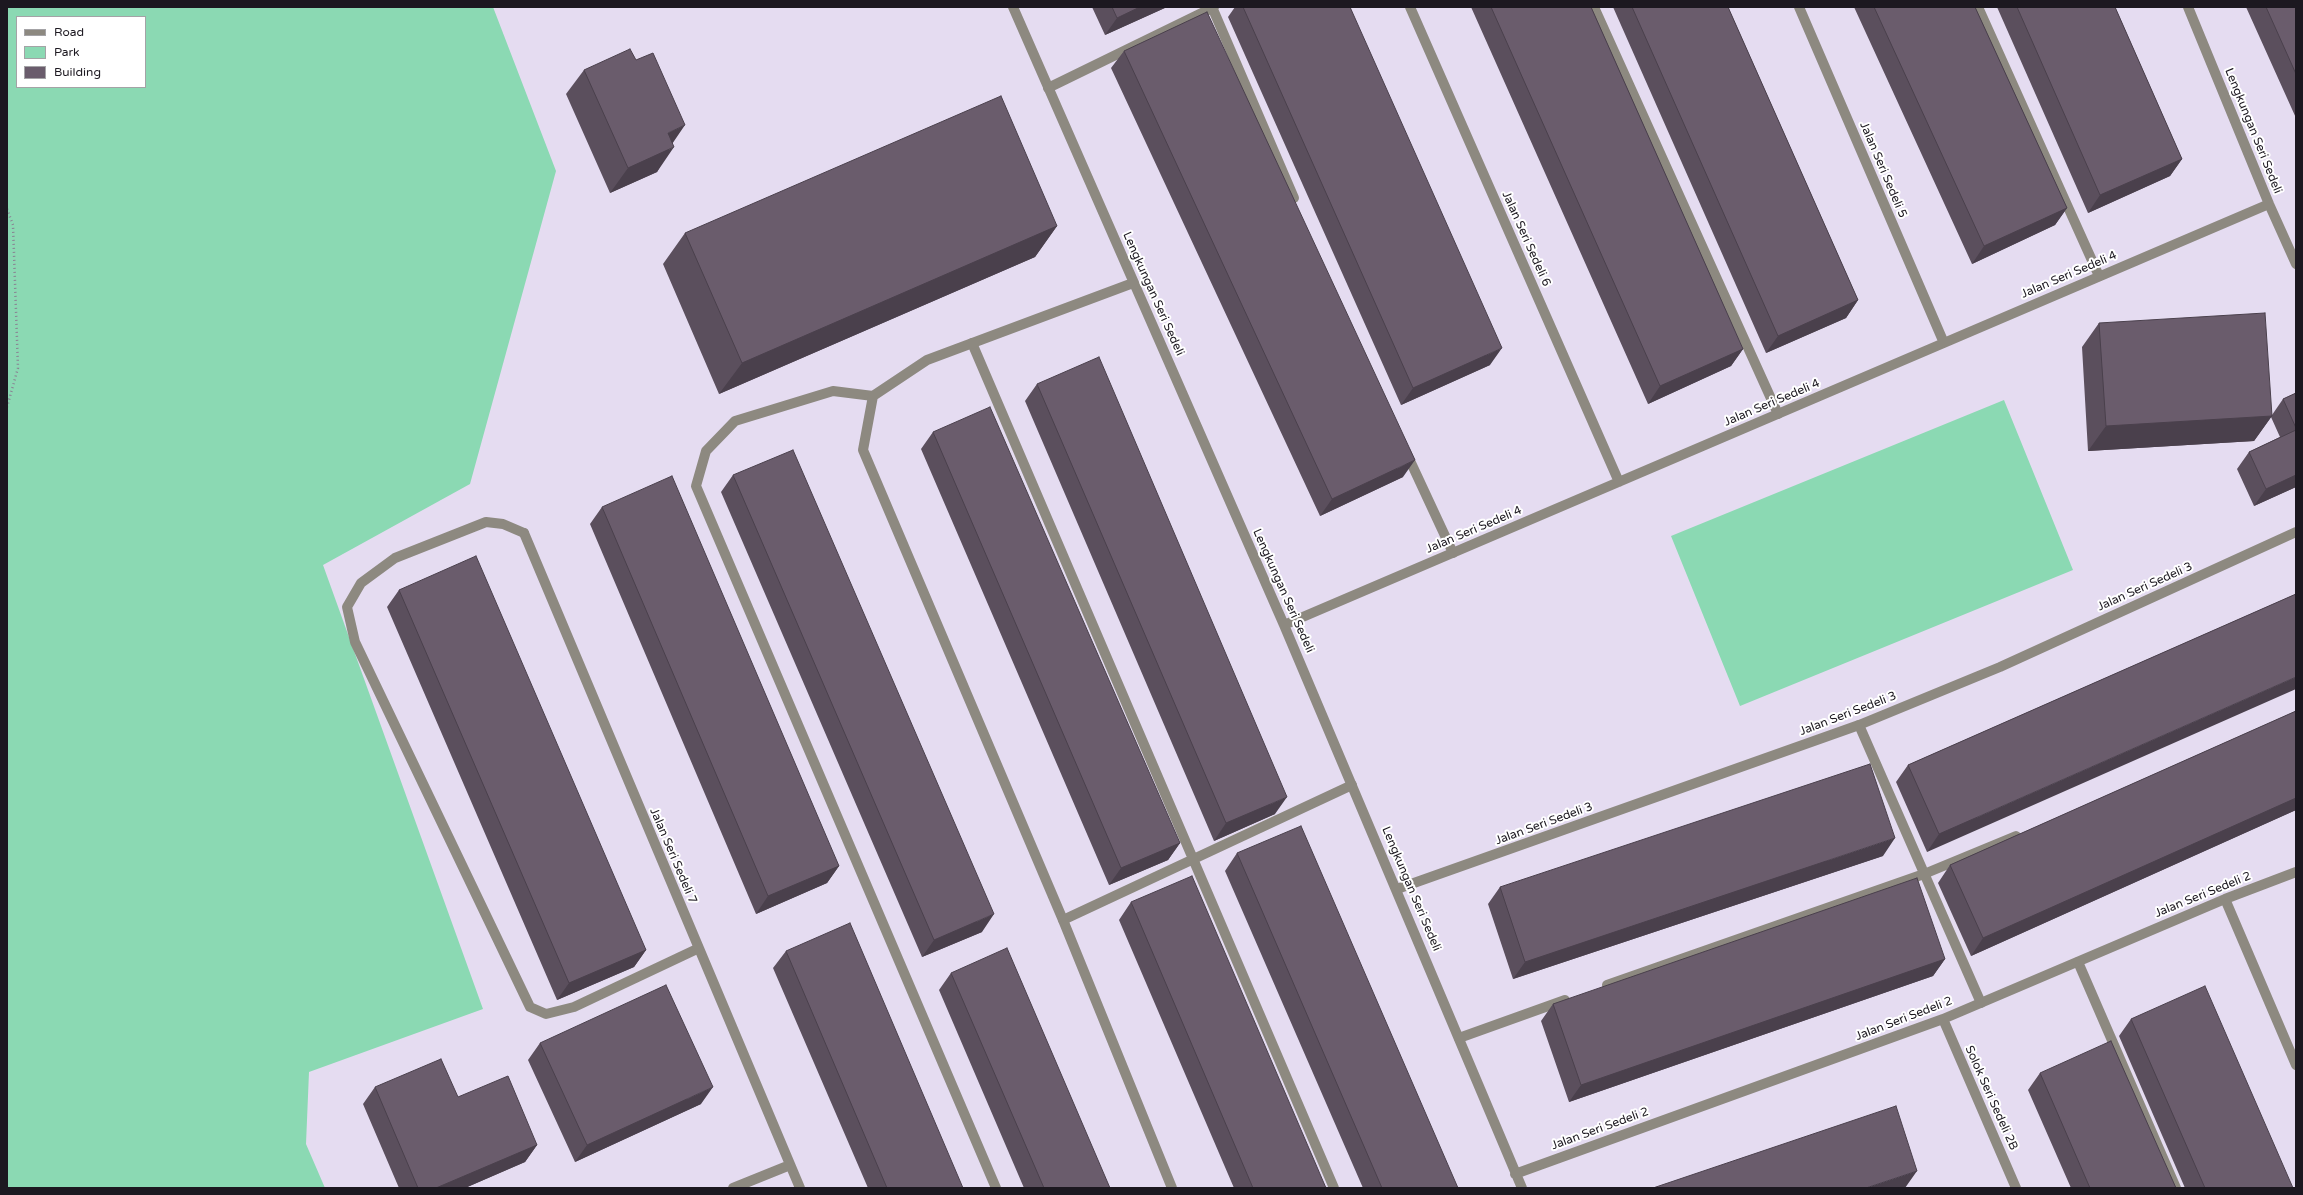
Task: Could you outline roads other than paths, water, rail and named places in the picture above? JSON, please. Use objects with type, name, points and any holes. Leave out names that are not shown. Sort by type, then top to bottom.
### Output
[{"type":"street","name":"Lengkungan Seri Sedeli","points":[[1013,7],[1284,625],[1397,889],[1522,1188]]},
{"type":"street","points":[[1048,88],[1213,7],[1297,206]]},
{"type":"street","name":"Jalan Seri Sedeli 6","points":[[1410,7],[1619,482]]},
{"type":"street","points":[[1594,7],[1778,414]]},
{"type":"street","name":"Jalan Seri Sedeli 5","points":[[1799,7],[1944,343]]},
{"type":"street","points":[[1978,7],[2099,276]]},
{"type":"street","name":"Lengkungan Seri Sedeli","points":[[2188,7],[2269,204],[2296,264]]},
{"type":"street","name":"Jalan Seri Sedeli 4","points":[[1284,625],[2269,204]]},
{"type":"street","points":[[996,1188],[696,486],[706,451],[736,421],[833,391],[873,396],[927,360],[1133,283]]},
{"type":"street","points":[[972,343],[1334,1188]]},
{"type":"street","points":[[873,396],[863,450],[1063,920],[1172,1188]]},
{"type":"street","points":[[1403,445],[1453,553]]},
{"type":"street","name":"Jalan Seri Sedeli 7","points":[[698,949],[574,1007],[546,1014],[530,1007],[355,642],[347,607],[361,582],[395,558],[486,522],[504,524],[524,533],[800,1188]]},
{"type":"street","name":"Jalan Seri Sedeli 3","points":[[1397,889],[1859,725],[2000,667],[2296,532]]},
{"type":"street","points":[[1859,725],[1981,1003]]},
{"type":"street","points":[[1063,920],[1352,785]]},
{"type":"street","points":[[1600,988],[1924,874],[2028,832]]},
{"type":"street","name":"Jalan Seri Sedeli 2","points":[[1515,1174],[1943,1019],[2226,899],[2296,872]]},
{"type":"street","points":[[2226,899],[2296,1065]]},
{"type":"street","points":[[2078,962],[2176,1188]]},
{"type":"street","points":[[1459,1038],[1578,996]]},
{"type":"street","name":"Solok Seri Sedeli 2B","points":[[1943,1019],[2016,1188]]},
{"type":"street","points":[[733,1188],[790,1166]]}]
